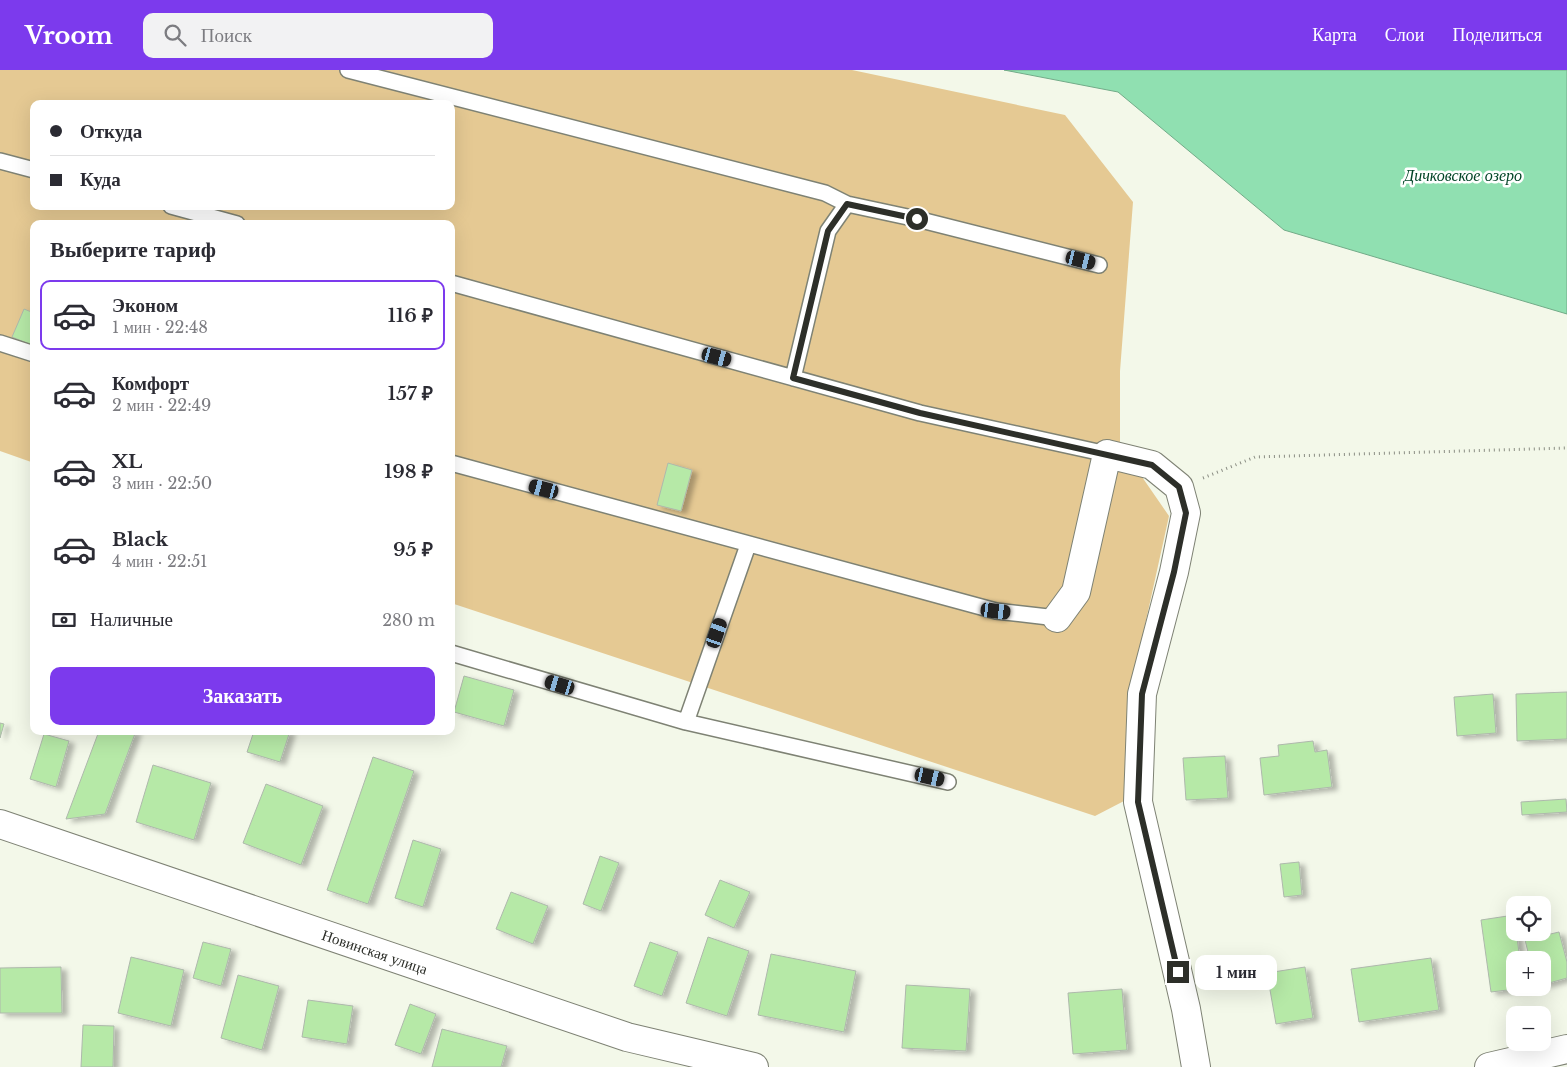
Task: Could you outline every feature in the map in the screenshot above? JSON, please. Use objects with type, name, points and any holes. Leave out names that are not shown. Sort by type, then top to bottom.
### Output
[{"type":"street","points":[[1057,618],[1076,592],[1107,454],[1152,465],[1179,487],[1186,513],[1174,572],[1142,694],[1138,802],[1186,1009],[1196,1067]]},
{"type":"street","name":"Новинская улица","points":[[0,824],[627,1037],[754,1067]]},
{"type":"street","points":[[1489,1067],[1567,1049]]},
{"type":"lane","points":[[348,70],[825,193],[847,204],[917,219],[1099,265]]},
{"type":"lane","points":[[0,161],[30,169]]},
{"type":"lane","points":[[793,378],[828,231],[847,204]]},
{"type":"lane","points":[[185,210],[222,220]]},
{"type":"lane","points":[[455,284],[920,413],[1107,454]]},
{"type":"lane","points":[[0,343],[30,353]]},
{"type":"lane","points":[[455,464],[996,611],[1057,618]]},
{"type":"lane","points":[[686,722],[748,544]]},
{"type":"lane","points":[[455,654],[686,722],[948,782]]},
{"type":"path","points":[[1179,487],[1255,457],[1567,448]]},
{"type":"shaded area","points":[[0,70],[852,70],[1065,115],[1133,202],[1120,371],[1120,445],[1169,516],[1128,702],[1124,801],[1095,816],[455,604],[455,220],[30,220],[30,462],[0,451]]},
{"type":"water","name":"Дичковское озеро","points":[[1004,70],[1567,70],[1567,314],[1284,230],[1118,92]]},
{"type":"building","points":[[24,309],[30,311],[30,344],[12,337]]},
{"type":"building","points":[[668,463],[692,470],[681,511],[657,505]]},
{"type":"building","points":[[464,676],[514,690],[504,726],[455,712]]},
{"type":"building","points":[[1567,692],[1567,739],[1517,741],[1516,694]]},
{"type":"building","points":[[1493,694],[1496,733],[1457,736],[1454,697]]},
{"type":"building","points":[[0,723],[4,724],[0,738]]},
{"type":"building","points":[[44,735],[69,741],[56,787],[30,779]]},
{"type":"building","points":[[98,735],[135,735],[105,814],[66,819]]},
{"type":"building","points":[[253,735],[289,735],[280,762],[247,752]]},
{"type":"building","points":[[1313,741],[1315,752],[1327,750],[1332,787],[1264,795],[1260,758],[1279,756],[1278,745]]},
{"type":"building","points":[[1225,756],[1228,798],[1186,800],[1183,758]]},
{"type":"building","points":[[373,757],[414,771],[368,904],[327,890]]},
{"type":"building","points":[[153,765],[211,783],[194,840],[136,822]]},
{"type":"building","points":[[266,784],[323,806],[301,865],[243,843]]},
{"type":"building","points":[[1566,799],[1567,812],[1522,815],[1521,802]]},
{"type":"building","points":[[413,840],[441,849],[423,907],[395,898]]},
{"type":"building","points":[[600,856],[619,863],[601,911],[583,904]]},
{"type":"building","points":[[1299,862],[1302,895],[1284,897],[1280,864]]},
{"type":"building","points":[[720,880],[750,892],[734,928],[705,915]]},
{"type":"building","points":[[511,892],[548,906],[533,944],[496,929]]},
{"type":"building","points":[[1506,916],[1506,941],[1517,941],[1519,951],[1506,951],[1506,990],[1491,992],[1481,920]]},
{"type":"building","points":[[1559,932],[1567,962],[1567,978],[1551,982],[1551,951],[1528,951],[1525,941],[1551,941],[1551,934]]},
{"type":"building","points":[[708,937],[749,951],[727,1016],[686,1003]]},
{"type":"building","points":[[203,942],[231,949],[221,986],[193,978]]},
{"type":"building","points":[[650,942],[678,952],[662,996],[634,986]]},
{"type":"building","points":[[771,954],[856,971],[844,1032],[758,1015]]},
{"type":"building","points":[[131,957],[184,970],[171,1026],[118,1013]]},
{"type":"building","points":[[1431,958],[1439,1010],[1359,1022],[1351,969]]},
{"type":"building","points":[[61,967],[62,1013],[0,1013],[0,968]]},
{"type":"building","points":[[1305,967],[1313,1018],[1276,1024],[1267,973]]},
{"type":"building","points":[[238,975],[279,986],[262,1050],[221,1038]]},
{"type":"building","points":[[906,985],[970,989],[966,1051],[902,1048]]},
{"type":"building","points":[[1122,989],[1127,1050],[1073,1054],[1068,993]]},
{"type":"building","points":[[308,1000],[353,1006],[347,1044],[302,1037]]},
{"type":"building","points":[[410,1004],[436,1014],[421,1054],[395,1045]]},
{"type":"building","points":[[83,1025],[114,1026],[113,1067],[81,1067]]},
{"type":"building","points":[[442,1029],[507,1046],[501,1067],[432,1067]]},
{"type":"route","points":[[917,219],[847,204],[828,231],[793,378],[920,413],[1152,465],[1179,487],[1186,513],[1174,572],[1142,694],[1138,802],[1178,972]]}]
